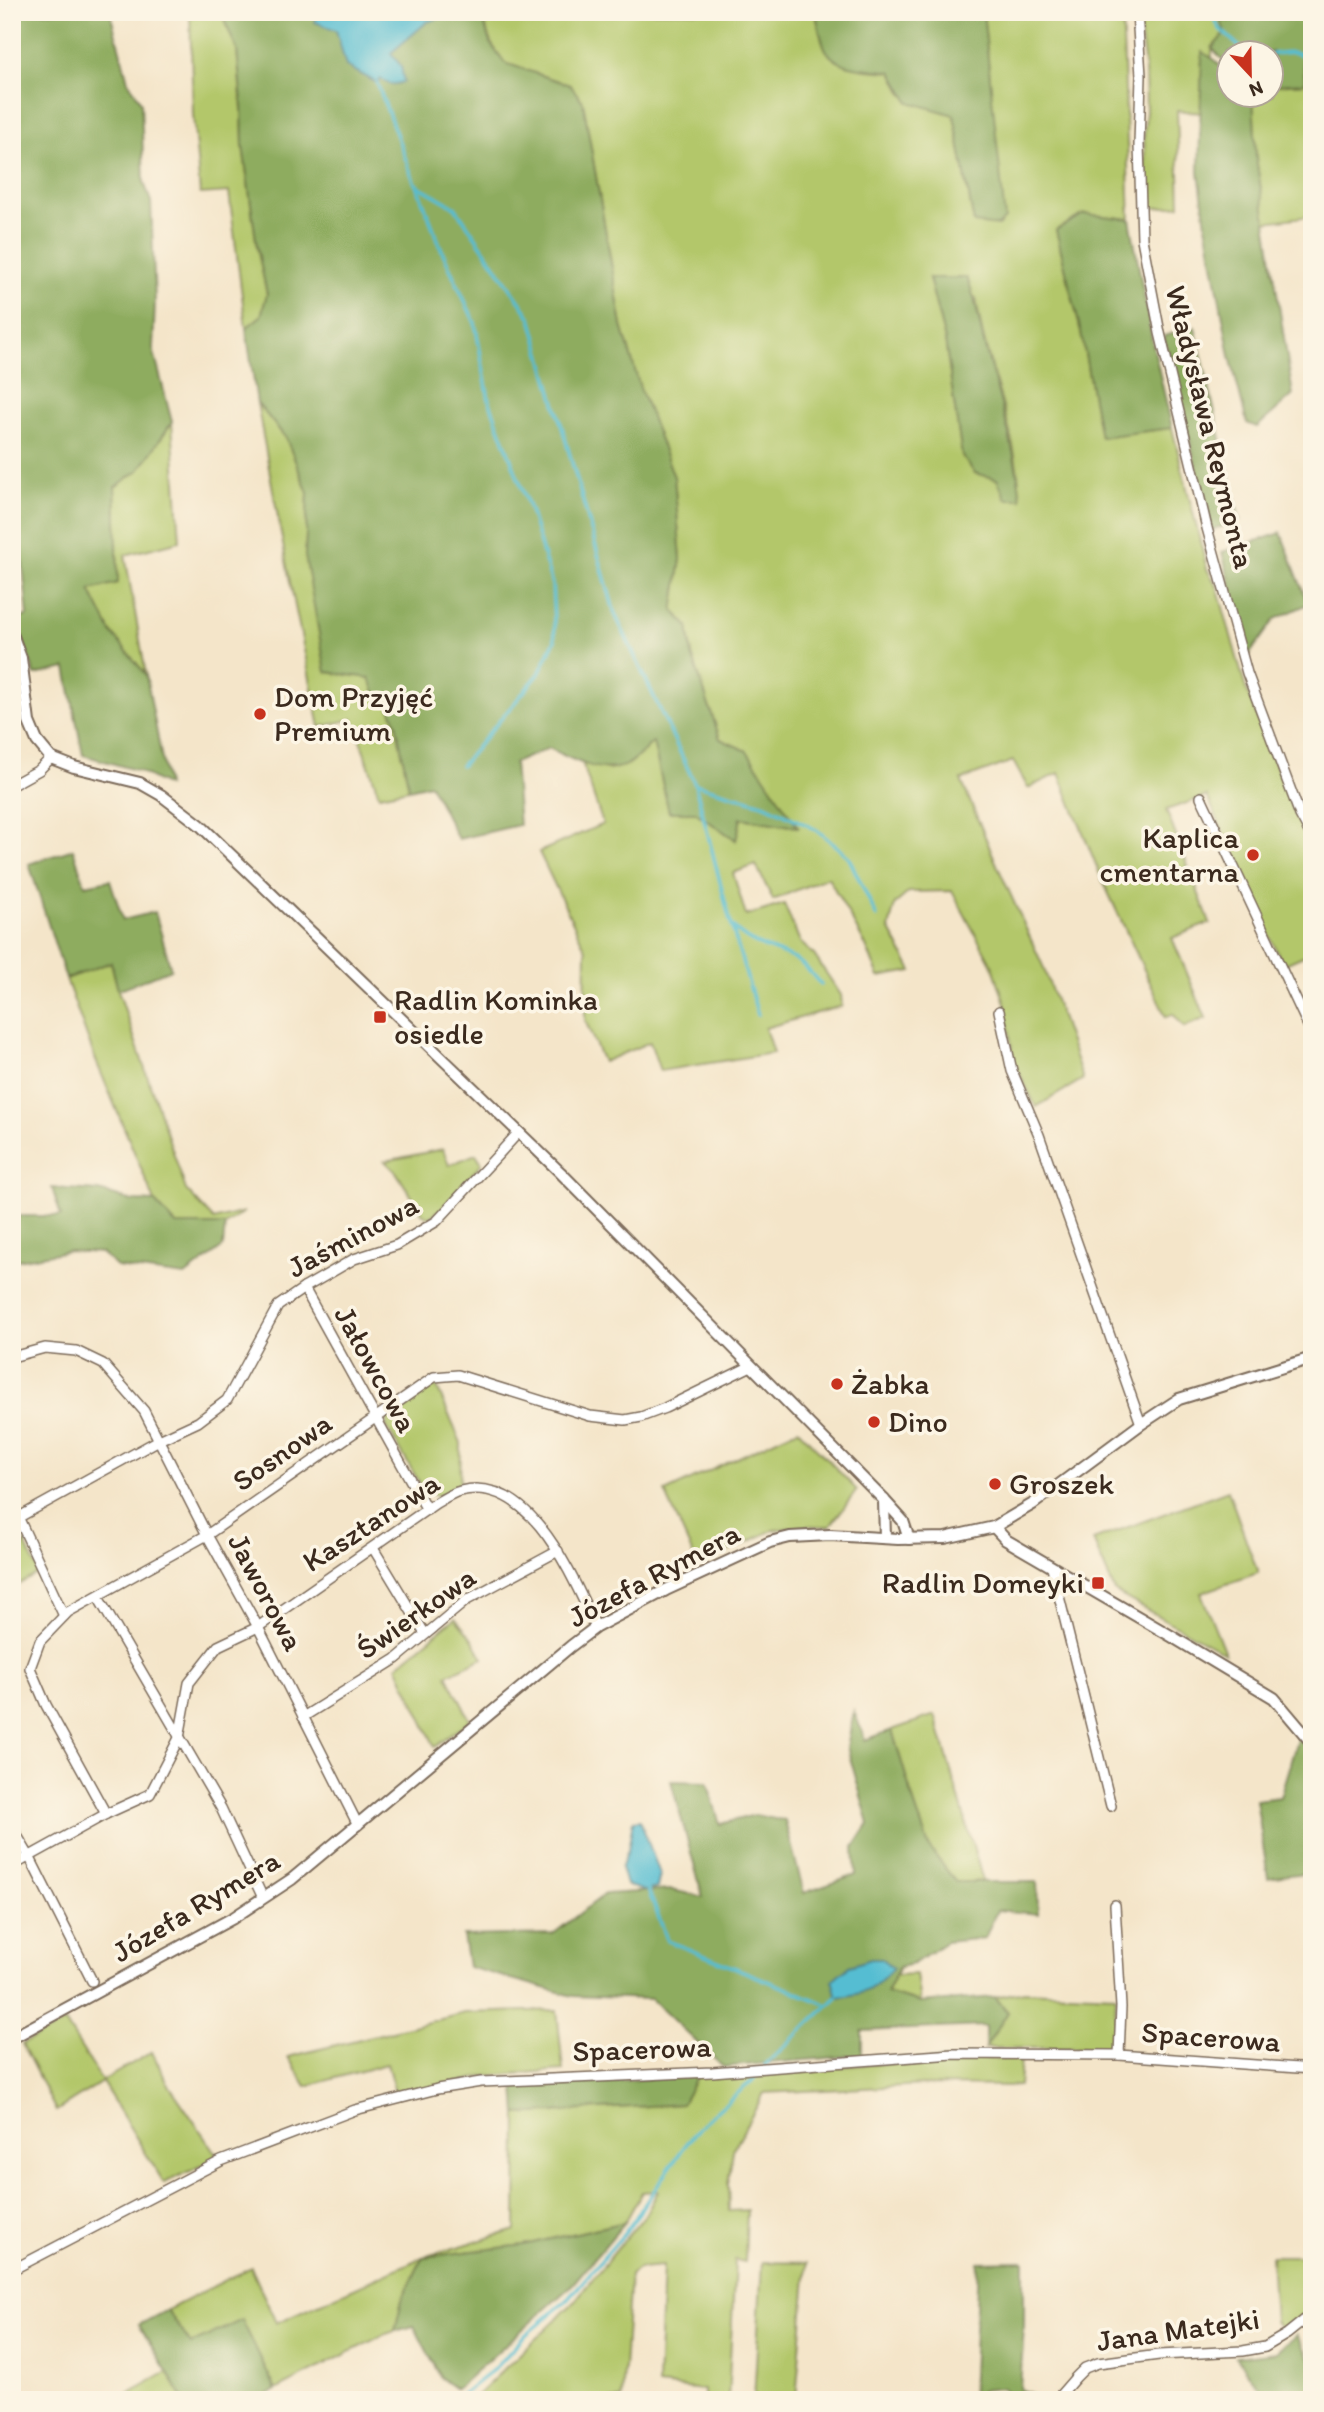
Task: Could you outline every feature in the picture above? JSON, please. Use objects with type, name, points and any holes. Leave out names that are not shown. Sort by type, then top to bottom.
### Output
[{"type":"street","name":"Władysława Reymonta","points":[[1137,12],[1141,76],[1139,145],[1142,239],[1157,321],[1207,528],[1247,673],[1281,766],[1312,838]]},
{"type":"street","points":[[12,634],[21,658],[29,722],[37,741],[51,758],[74,767],[140,783],[180,809],[519,1132],[884,1500],[904,1521],[909,1539]]},
{"type":"street","points":[[12,786],[51,758]]},
{"type":"street","points":[[1201,797],[1312,1034]]},
{"type":"street","points":[[999,1011],[1012,1070],[1039,1135],[1141,1424]]},
{"type":"street","name":"Jaśminowa","points":[[15,1520],[159,1440],[198,1422],[227,1400],[278,1306],[355,1259],[397,1245],[437,1221],[519,1132]]},
{"type":"street","name":"Jałowcowa","points":[[304,1288],[427,1510]]},
{"type":"street","name":"Jaworowa","points":[[12,1357],[45,1348],[76,1351],[103,1364],[144,1411],[358,1825]]},
{"type":"street","name":"Józefa Rymera","points":[[12,2038],[233,1919],[292,1879],[571,1646],[596,1628],[666,1590],[770,1542],[790,1538],[830,1535],[945,1538],[994,1527],[1033,1504],[1179,1399],[1312,1358]]},
{"type":"street","name":"Sosnowa","points":[[106,1814],[46,1705],[30,1668],[40,1641],[64,1616],[207,1535],[434,1377],[458,1375],[590,1416],[608,1419],[633,1418],[665,1408],[751,1366]]},
{"type":"street","name":"Kasztanowa","points":[[12,1866],[106,1814],[150,1794],[179,1738],[189,1683],[218,1646],[258,1627],[427,1510],[460,1491],[486,1490],[507,1499],[534,1517],[558,1551],[596,1628]]},
{"type":"street","points":[[884,1500],[885,1538]]},
{"type":"street","points":[[15,1520],[64,1616]]},
{"type":"street","points":[[994,1527],[1006,1540],[1274,1698],[1312,1743]]},
{"type":"street","points":[[373,1548],[425,1634]]},
{"type":"street","name":"Świerkowa","points":[[303,1717],[396,1659],[467,1600],[558,1551]]},
{"type":"street","points":[[1052,1568],[1111,1806]]},
{"type":"street","points":[[98,1597],[221,1808],[263,1898]]},
{"type":"street","points":[[12,1827],[92,1981]]},
{"type":"street","points":[[1115,1905],[1121,2007],[1119,2055]]},
{"type":"street","name":"Spacerowa","points":[[12,2270],[221,2161],[355,2110],[437,2089],[481,2082],[712,2072],[953,2054],[1119,2055],[1312,2068]]},
{"type":"street","name":"Jana Matejki","points":[[1056,2400],[1085,2368],[1098,2363],[1159,2355],[1243,2351],[1265,2347],[1312,2314]]},
{"type":"green space","points":[[12,12],[110,12],[128,81],[141,102],[144,182],[151,202],[155,302],[153,349],[172,422],[139,470],[115,487],[118,583],[90,590],[111,632],[146,675],[167,786],[139,771],[83,755],[66,668],[35,675],[16,620],[28,615],[12,459]]},
{"type":"green space","points":[[190,12],[221,12],[237,50],[243,146],[257,247],[267,294],[261,316],[246,328],[229,192],[200,194],[193,115]]},
{"type":"green space","points":[[221,12],[481,12],[490,43],[505,63],[570,85],[583,102],[622,326],[641,391],[674,477],[681,559],[673,611],[688,626],[692,655],[720,739],[747,751],[798,827],[741,818],[736,840],[695,812],[669,812],[653,742],[628,764],[608,769],[587,765],[549,748],[514,763],[519,825],[458,839],[430,784],[409,789],[396,722],[387,700],[375,693],[370,678],[326,672],[305,556],[308,493],[286,438],[257,403],[246,328],[261,316],[267,294],[257,247],[243,146],[237,50]]},
{"type":"green space","points":[[481,12],[815,12],[826,50],[866,70],[892,72],[903,94],[954,115],[974,223],[1004,219],[983,12],[1122,12],[1130,219],[1084,214],[1056,230],[1081,332],[1100,437],[1172,428],[1207,569],[1217,586],[1245,686],[1295,815],[1312,848],[1312,952],[1283,965],[1207,796],[1166,810],[1210,923],[1172,938],[1206,1018],[1184,1027],[1173,1014],[1166,1017],[1101,877],[1059,773],[1028,788],[1013,761],[961,780],[1043,966],[1083,1079],[1036,1107],[1014,1062],[1005,1003],[993,967],[952,891],[909,892],[895,904],[889,928],[912,971],[879,977],[866,946],[828,877],[773,900],[756,865],[733,873],[746,916],[784,904],[800,942],[814,955],[841,995],[842,1006],[765,1028],[773,1053],[660,1071],[650,1042],[603,1062],[585,1020],[586,950],[539,852],[603,824],[582,762],[610,770],[629,764],[653,742],[669,812],[695,812],[736,840],[741,818],[796,827],[747,751],[720,739],[692,655],[688,626],[673,611],[681,559],[674,477],[641,391],[622,326],[583,102],[570,85],[505,63],[491,43]],"holes":[[[929,278],[976,298],[986,348],[1014,448],[1020,499],[997,479],[975,473],[962,456],[945,340]]]},
{"type":"green space","points":[[815,12],[983,12],[1005,219],[998,226],[974,223],[954,115],[909,102],[892,72],[847,65],[831,57],[824,46]]},
{"type":"green space","points":[[1138,12],[1218,12],[1226,33],[1221,38],[1216,38],[1212,58],[1202,53],[1201,113],[1177,110],[1180,205],[1147,209],[1145,68]]},
{"type":"green space","points":[[1218,12],[1312,12],[1312,43],[1302,44],[1305,83],[1286,84],[1286,38],[1221,38],[1225,33]]},
{"type":"green space","points":[[1312,43],[1312,222],[1310,216],[1266,222],[1256,158],[1254,108],[1286,108],[1286,84],[1305,83],[1302,44]]},
{"type":"green space","points":[[1202,52],[1216,62],[1216,108],[1254,108],[1256,158],[1293,395],[1257,427],[1247,423],[1230,356],[1199,172]]},
{"type":"green space","points":[[1084,214],[1130,219],[1152,340],[1172,428],[1100,437],[1081,332],[1056,230]]},
{"type":"green space","points":[[929,278],[967,278],[1002,406],[1021,499],[1006,499],[997,479],[975,473],[962,456],[945,340]]},
{"type":"green space","points":[[1195,327],[1240,520],[1212,530],[1164,336]]},
{"type":"green space","points":[[257,403],[286,438],[308,493],[305,556],[370,678],[375,693],[387,699],[396,722],[409,789],[379,795],[353,719],[320,727]]},
{"type":"green space","points":[[172,422],[180,541],[125,555],[146,675],[111,632],[90,590],[118,583],[115,487],[139,470]]},
{"type":"green space","points":[[1281,533],[1308,604],[1275,619],[1249,655],[1222,552]]},
{"type":"green space","points":[[73,849],[85,885],[110,880],[123,920],[155,912],[171,969],[118,990],[111,962],[66,979],[29,864]]},
{"type":"green space","points":[[111,962],[186,1190],[214,1220],[244,1212],[225,1225],[176,1225],[155,1202],[94,1056],[66,979]]},
{"type":"green space","points":[[443,1149],[449,1165],[476,1154],[482,1163],[440,1210],[428,1218],[396,1172],[385,1161]]},
{"type":"green space","points":[[52,1188],[99,1191],[132,1201],[155,1202],[176,1225],[225,1225],[223,1247],[185,1276],[117,1267],[101,1253],[68,1251],[12,1261],[12,1216],[61,1216]]},
{"type":"green space","points":[[436,1385],[461,1443],[460,1486],[439,1496],[425,1492],[386,1426],[387,1419],[398,1407]]},
{"type":"green space","points":[[798,1429],[857,1490],[830,1526],[773,1530],[698,1566],[665,1492]]},
{"type":"green space","points":[[1228,1490],[1258,1573],[1201,1593],[1225,1653],[1115,1592],[1093,1540]]},
{"type":"green space","points":[[16,1525],[39,1573],[12,1588],[12,1527]]},
{"type":"green space","points":[[455,1618],[471,1637],[483,1658],[447,1675],[470,1720],[435,1747],[397,1666]]},
{"type":"green space","points":[[854,1711],[865,1740],[892,1730],[929,1847],[956,1882],[1037,1882],[1038,1914],[997,1910],[985,1938],[946,1942],[913,1964],[899,1967],[886,1993],[920,2003],[995,1997],[1008,2012],[985,2048],[985,2026],[862,2031],[862,2055],[723,2067],[651,1999],[573,1996],[468,1967],[463,1936],[553,1934],[605,1894],[672,1890],[703,1897],[671,1781],[707,1782],[720,1824],[755,1815],[785,1821],[804,1893],[856,1875],[854,1847],[869,1824],[847,1747]]},
{"type":"green space","points":[[935,1715],[983,1881],[956,1883],[929,1847],[892,1730]]},
{"type":"green space","points":[[1298,1737],[1312,1754],[1312,1872],[1268,1878],[1256,1800],[1280,1797]]},
{"type":"green space","points":[[916,1974],[920,2003],[886,1993],[895,1975]]},
{"type":"green space","points":[[1024,1991],[1116,1995],[1114,2048],[985,2048],[1008,2012],[995,1997]]},
{"type":"green space","points":[[557,2010],[563,2070],[487,2076],[396,2096],[387,2064],[306,2086],[288,2057],[465,2013]]},
{"type":"green space","points":[[65,2022],[102,2081],[152,2052],[167,2082],[219,2158],[164,2183],[102,2082],[56,2111],[22,2044]]},
{"type":"green space","points":[[967,2058],[1021,2059],[1019,2086],[925,2085],[764,2093],[733,2150],[728,2184],[729,2211],[747,2210],[745,2262],[735,2260],[728,2400],[704,2400],[704,2390],[658,2385],[663,2266],[639,2268],[630,2275],[622,2400],[472,2400],[573,2303],[646,2214],[658,2191],[642,2192],[625,2222],[524,2245],[423,2257],[516,2230],[517,2114],[682,2104],[697,2076]]},
{"type":"green space","points":[[697,2076],[682,2104],[517,2114],[515,2087]]},
{"type":"green space","points":[[625,2222],[571,2286],[456,2389],[441,2378],[414,2326],[395,2331],[402,2300],[423,2257],[524,2245]]},
{"type":"green space","points":[[1271,2256],[1312,2256],[1312,2309],[1282,2331],[1275,2321]]},
{"type":"green space","points":[[423,2257],[402,2300],[395,2331],[276,2390],[242,2321],[191,2344],[167,2310],[251,2267],[276,2323]]},
{"type":"green space","points":[[1024,2261],[1020,2389],[1044,2399],[1007,2400],[1003,2388],[983,2390],[972,2398],[978,2262]]},
{"type":"green space","points":[[762,2262],[807,2263],[796,2400],[754,2400]]},
{"type":"green space","points":[[167,2310],[191,2344],[242,2320],[276,2390],[262,2397],[262,2400],[184,2400],[139,2325]]},
{"type":"green space","points":[[1296,2335],[1312,2361],[1312,2400],[1268,2400],[1236,2357],[1277,2352]]},
{"type":"green space","points":[[167,2372],[184,2400],[117,2400]]},
{"type":"water","points":[[315,12],[460,12],[427,22],[391,53],[401,66],[404,82],[391,85],[381,79],[377,83],[346,66],[336,30],[315,22]]},
{"type":"water","points":[[640,1820],[660,1874],[657,1888],[644,1891],[626,1885],[621,1868],[628,1850],[633,1821]]},
{"type":"water","points":[[871,1959],[882,1959],[893,1968],[869,1990],[837,1997],[832,1980],[849,1966]]},
{"type":"waterway","points":[[1204,12],[1213,17],[1230,38]]},
{"type":"waterway","points":[[1286,53],[1312,57]]},
{"type":"waterway","points":[[377,83],[415,184],[455,207],[531,318],[615,614],[695,784],[729,917],[758,1015]]},
{"type":"waterway","points":[[416,184],[443,253],[475,323],[489,400],[530,510],[552,584],[555,640],[539,674],[461,766]]},
{"type":"waterway","points":[[695,784],[766,805],[817,830],[848,856],[877,917]]},
{"type":"waterway","points":[[733,927],[753,942],[796,960],[821,985]]},
{"type":"waterway","points":[[648,1890],[668,1941],[828,2005]]},
{"type":"waterway","points":[[765,2065],[837,1997]]},
{"type":"waterway","points":[[455,2400],[493,2370],[522,2338],[567,2300],[625,2233],[705,2121],[752,2081],[759,2071]]},
{"type":"place","name":"Dom Przyjęć Premium","points":[[260,714]]},
{"type":"place","name":"Kaplica cmentarna","points":[[1253,855]]},
{"type":"place","name":"Radlin Kominka osiedle","points":[[380,1017]]},
{"type":"place","name":"Żabka","points":[[837,1384]]},
{"type":"place","name":"Dino","points":[[874,1422]]},
{"type":"place","name":"Groszek","points":[[995,1484]]},
{"type":"place","name":"Radlin Domeyki","points":[[1098,1583]]}]
